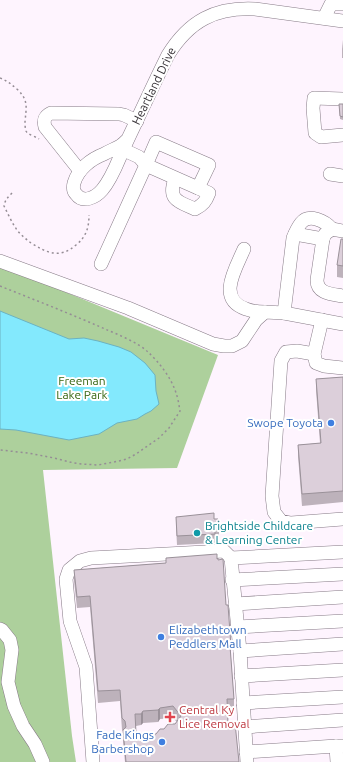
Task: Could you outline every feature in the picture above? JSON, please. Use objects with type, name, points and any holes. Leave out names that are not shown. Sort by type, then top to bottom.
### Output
[{"type":"street","points":[[324,18],[331,4],[343,4]]},
{"type":"street","name":"Heartland Drive","points":[[126,145],[95,158],[83,167],[73,185],[76,195],[86,199],[92,198],[97,195],[105,185],[117,164],[174,44],[192,25],[204,18],[229,9],[255,9],[273,6],[343,21]]},
{"type":"street","points":[[343,99],[314,98],[313,108],[315,133],[321,137],[343,135]]},
{"type":"street","points":[[80,171],[45,127],[44,119],[47,115],[52,113],[119,114],[137,121]]},
{"type":"street","points":[[101,264],[156,142],[209,165],[198,188]]},
{"type":"street","points":[[126,145],[146,165],[209,193],[202,206],[195,209],[176,201],[173,193],[173,186],[176,179]]},
{"type":"street","points":[[284,313],[293,238],[302,222],[312,218],[338,230]]},
{"type":"street","points":[[338,230],[325,234],[316,280],[317,285],[324,293],[343,296]]},
{"type":"street","points":[[295,234],[323,239]]},
{"type":"street","points":[[244,250],[231,281],[230,294],[235,304],[246,310],[284,313],[343,324]]},
{"type":"street","points":[[0,261],[128,308],[213,344],[232,346],[242,341],[256,320],[265,312]]},
{"type":"street","points":[[322,320],[314,354],[316,363],[324,366],[343,368]]},
{"type":"street","points":[[314,354],[297,351],[286,352],[281,361],[272,496],[274,512],[281,521],[291,523],[343,519]]},
{"type":"street","points":[[93,762],[86,667],[70,621],[66,579],[69,570],[80,561],[91,558],[224,551],[231,558],[240,651],[246,757],[340,746],[337,762]]},
{"type":"street","points":[[231,558],[343,552]]},
{"type":"street","points":[[232,580],[343,574]]},
{"type":"street","points":[[235,604],[343,597]]},
{"type":"street","points":[[237,628],[343,621]]},
{"type":"street","points":[[0,629],[10,640],[12,650],[8,682],[14,706],[23,726],[35,744],[43,762]]},
{"type":"street","points":[[240,651],[343,644]]},
{"type":"street","points":[[241,676],[343,670]]},
{"type":"street","points":[[243,703],[343,697]]},
{"type":"street","points":[[244,726],[343,720]]},
{"type":"path","points":[[0,78],[9,82],[24,97],[27,105],[26,131],[28,134],[34,135],[40,140]]},
{"type":"path","points":[[12,193],[5,200],[3,206],[9,218],[21,235],[44,251],[50,253],[62,253],[70,250],[79,243],[86,234],[89,215]]},
{"type":"path","points":[[0,286],[87,321],[147,351],[167,375],[176,391],[180,410],[169,428],[164,433],[127,459],[109,463],[88,465],[42,455],[0,450]]},
{"type":"green space","name":"Freeman Lake Park","points":[[0,265],[218,355],[177,468],[43,470],[76,762],[0,762]]},
{"type":"water","points":[[0,311],[69,339],[84,338],[119,347],[131,352],[145,363],[155,375],[159,404],[151,411],[137,419],[117,423],[99,434],[69,440],[16,430],[0,429]]},
{"type":"building","points":[[339,104],[343,104],[343,117],[340,116]]},
{"type":"building","points":[[341,239],[343,239],[343,266],[337,265]]},
{"type":"building","name":"Swope Toyota","points":[[343,377],[343,491],[302,494],[298,445],[321,443],[316,379]]},
{"type":"building","points":[[214,513],[214,519],[218,519],[219,529],[215,530],[215,534],[177,536],[176,517]]},
{"type":"building","name":"Elizabethtown Peddlers Mall","points":[[217,554],[218,560],[223,559],[226,605],[228,605],[234,699],[227,699],[228,723],[235,723],[239,762],[126,762],[123,730],[126,727],[125,721],[122,718],[120,690],[98,691],[90,596],[77,597],[74,570],[166,563],[166,558]],"holes":[[[173,706],[181,716],[175,724],[168,724],[164,729],[160,729],[156,734],[144,735],[142,733],[136,733],[135,714],[141,714],[143,711],[158,710],[160,708]]]},
{"type":"place","name":"Swope Toyota","points":[[331,423]]},
{"type":"place","name":"Brightside Childcare & Learning Center","points":[[197,533]]},
{"type":"place","name":"Elizabethtown Peddlers Mall","points":[[161,637]]},
{"type":"place","name":"Central Ky Lice Removal","points":[[170,717]]},
{"type":"place","name":"Fade Kings Barbershop","points":[[162,742]]}]
